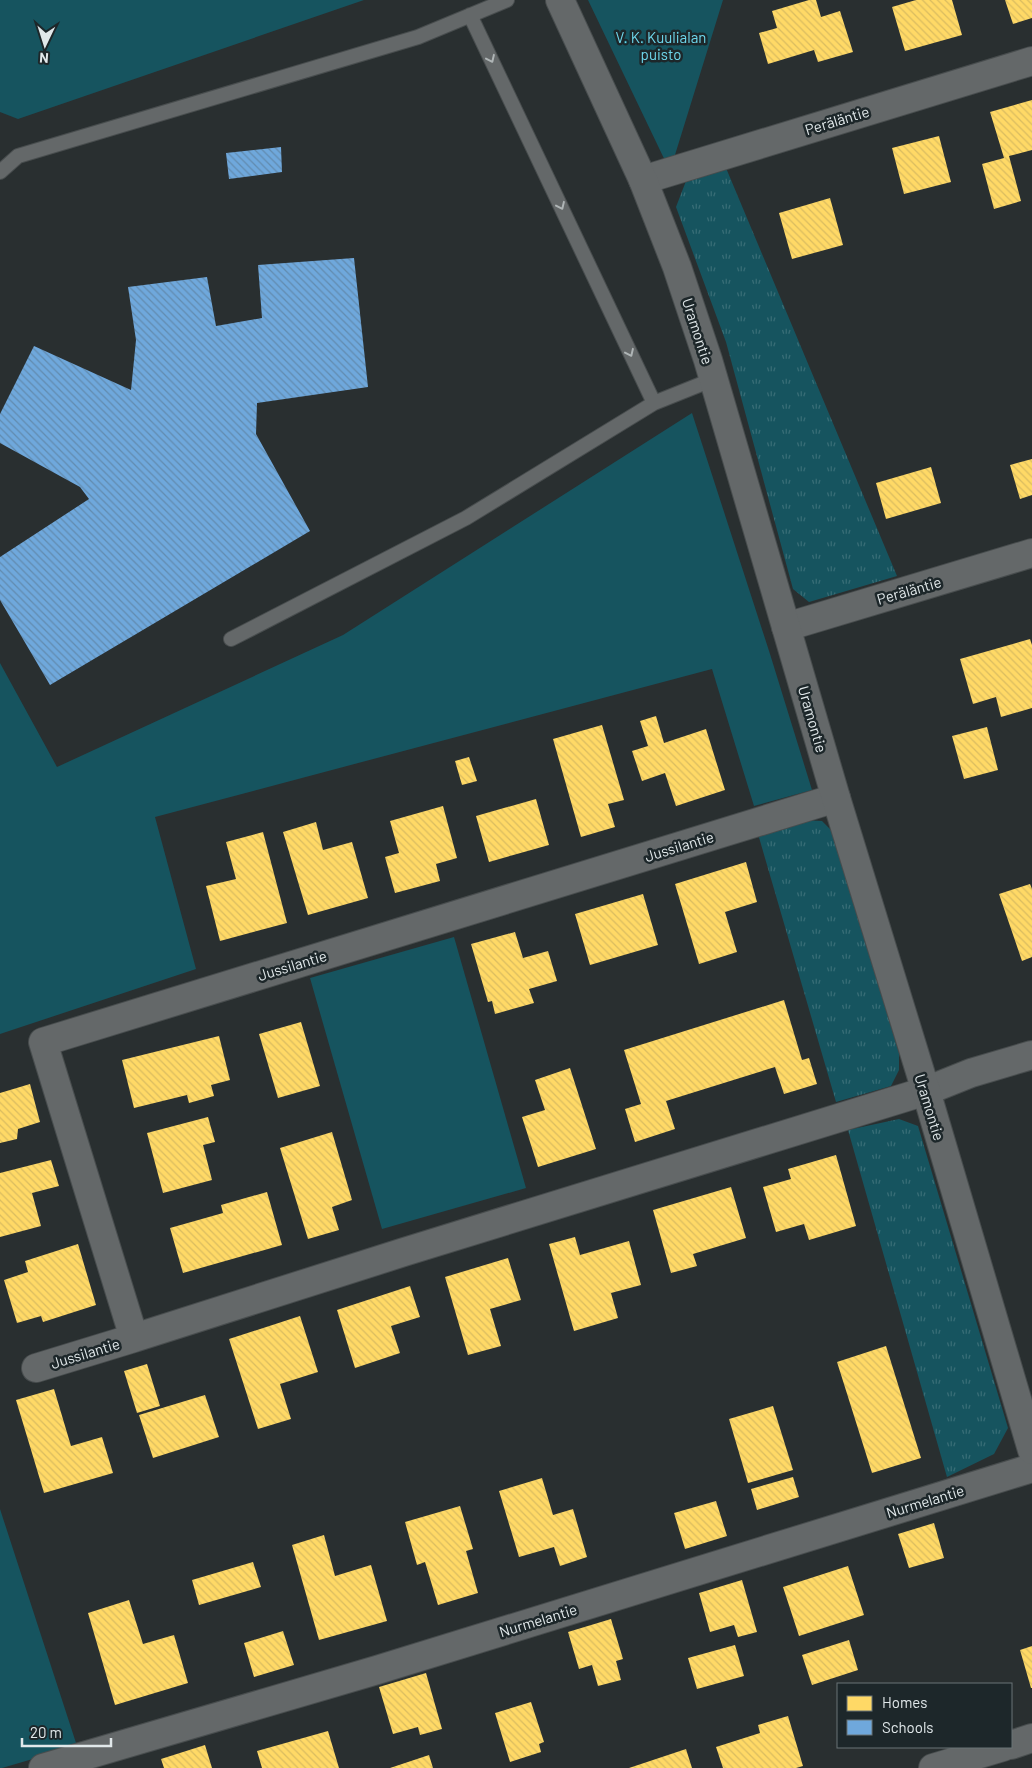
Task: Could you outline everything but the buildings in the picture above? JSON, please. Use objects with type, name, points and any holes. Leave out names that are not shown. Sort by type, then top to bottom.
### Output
[{"type":"street","name":"Uramontie","points":[[560,0],[643,180],[677,267],[714,380],[836,798],[926,1091],[1032,1450]]},
{"type":"street","name":"Peräläntie","points":[[643,180],[1032,61]]},
{"type":"street","name":"Peräläntie","points":[[786,627],[1032,553]]},
{"type":"street","name":"Jussilantie","points":[[134,1338],[44,1042],[836,798]]},
{"type":"street","name":"Jussilantie","points":[[36,1368],[422,1246],[926,1091],[971,1073],[1032,1055]]},
{"type":"street","name":"Nurmelantie","points":[[43,1768],[377,1670],[1032,1468]]},
{"type":"street","points":[[1012,1744],[1032,1738]]},
{"type":"street","points":[[934,1768],[1001,1748]]},
{"type":"lane","points":[[0,172],[18,156],[418,37],[506,0]]},
{"type":"lane","points":[[470,15],[654,403]]},
{"type":"lane","points":[[230,639],[466,518],[654,403],[714,380]]},
{"type":"green space","points":[[0,0],[364,0],[18,119],[0,112]]},
{"type":"green space","name":"V. K. Kuulialan puisto","points":[[588,0],[723,0],[670,171]]},
{"type":"green space","points":[[726,168],[897,576],[809,602],[793,589],[726,342],[676,207],[686,181]]},
{"type":"green space","points":[[692,413],[812,790],[754,806],[712,669],[155,817],[196,969],[0,1034],[0,663],[57,767],[343,635]]},
{"type":"green space","points":[[801,820],[822,821],[831,830],[899,1053],[899,1070],[891,1086],[836,1102],[758,834]]},
{"type":"green space","points":[[454,937],[526,1188],[382,1229],[310,978]]},
{"type":"green space","points":[[899,1119],[918,1126],[1008,1428],[994,1454],[947,1477],[848,1130]]},
{"type":"green space","points":[[0,1509],[77,1746],[2,1768],[0,1768]]}]
